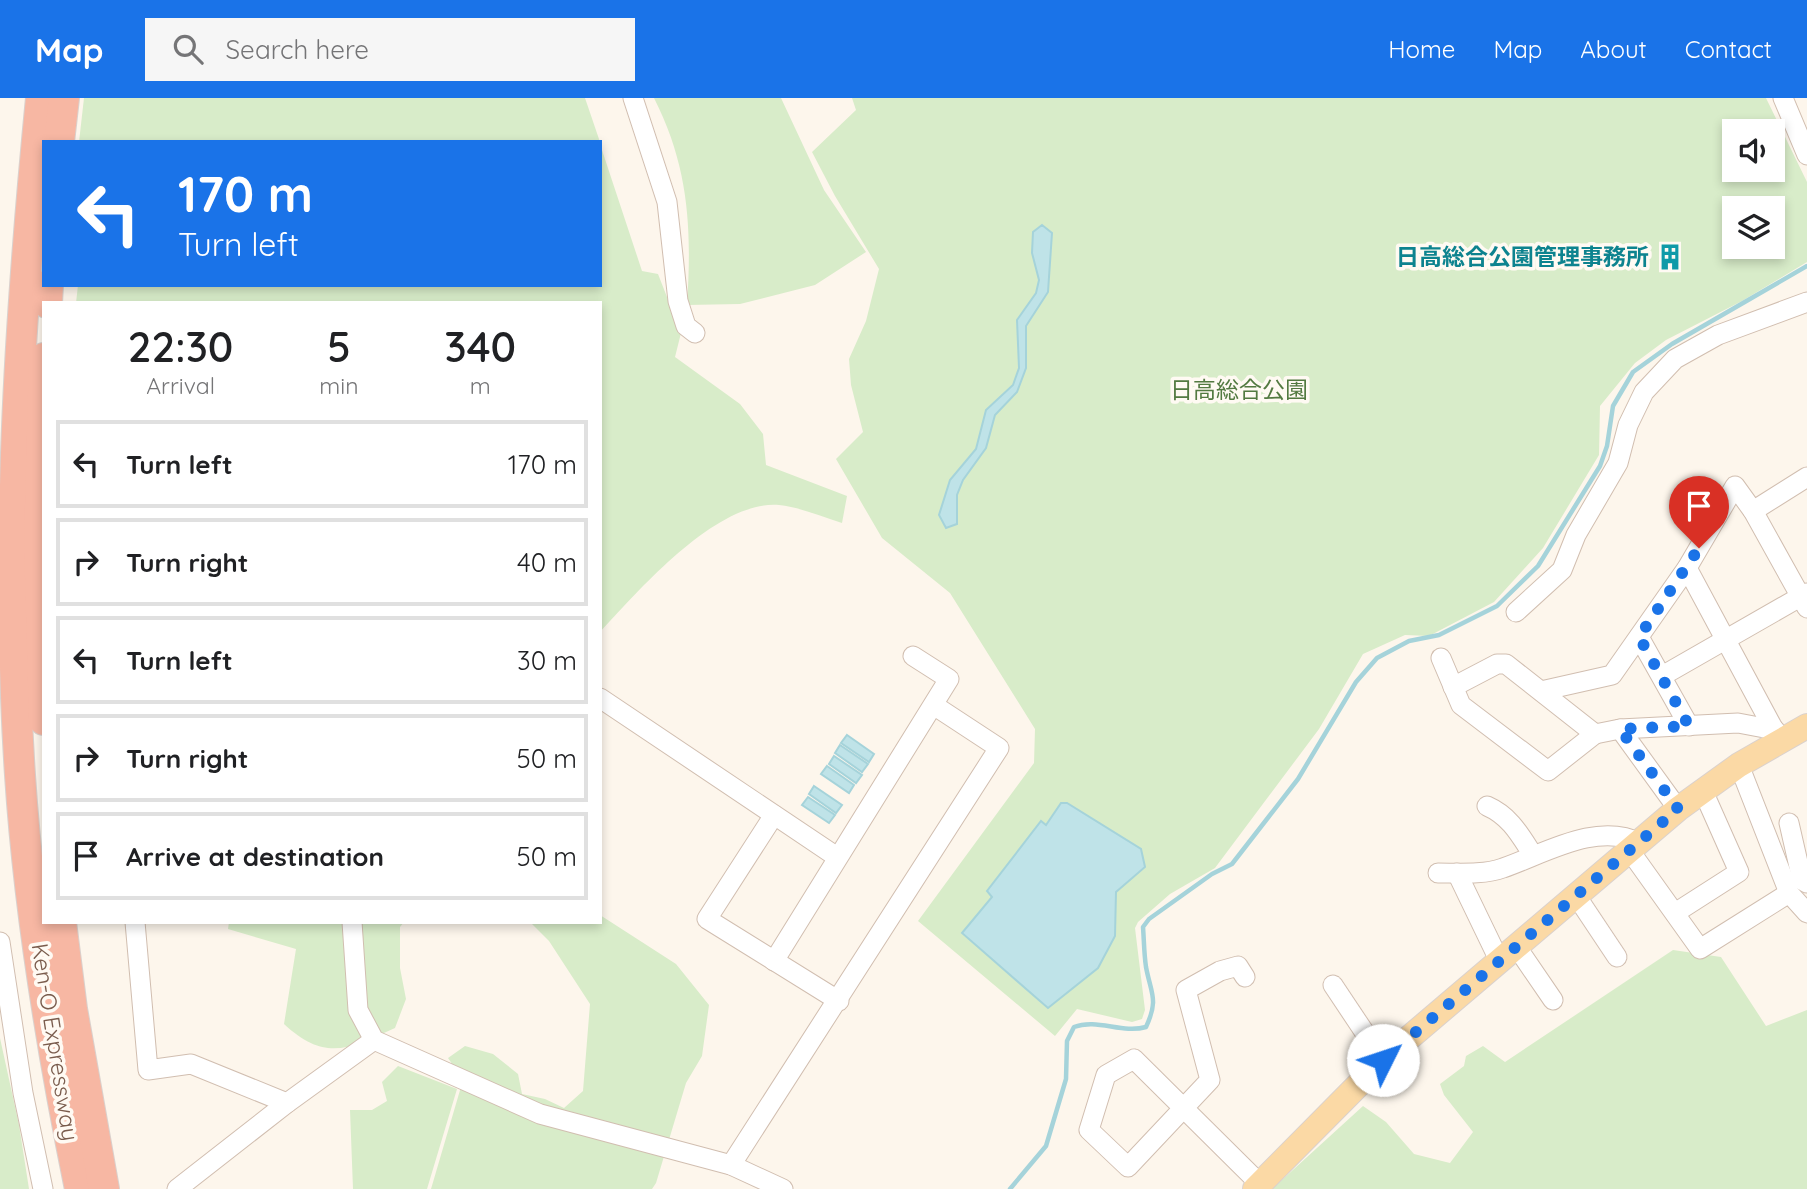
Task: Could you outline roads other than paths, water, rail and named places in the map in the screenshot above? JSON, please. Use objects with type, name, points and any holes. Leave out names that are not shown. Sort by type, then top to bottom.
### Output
[{"type":"highway","name":"Ken-O Expressway","points":[[41,98],[15,426],[15,653],[20,776],[32,895],[47,1014],[80,1189]]},
{"type":"highway","points":[[60,140],[64,98]]},
{"type":"highway","points":[[42,431],[39,541],[42,648]]},
{"type":"highway","name":"Ken-O Expressway","points":[[61,924],[79,1050],[104,1189]]},
{"type":"main road","points":[[1258,1187],[1383,1060],[1678,809],[1778,736],[1807,726]]},
{"type":"street","points":[[633,98],[667,202],[678,301],[686,326],[695,333]]},
{"type":"street","points":[[1783,98],[1807,155]]},
{"type":"street","points":[[1516,612],[1562,570],[1576,535],[1618,463],[1628,425],[1644,393],[1675,359],[1718,335],[1807,302]]},
{"type":"street","points":[[1753,511],[1807,477]]},
{"type":"street","points":[[1541,691],[1612,674],[1687,568],[1735,486],[1753,511],[1805,600],[1726,639],[1662,676]]},
{"type":"street","points":[[1687,568],[1778,736]]},
{"type":"street","points":[[1639,637],[1689,726]]},
{"type":"street","points":[[774,961],[836,857],[935,706],[949,679],[913,656]]},
{"type":"street","points":[[1441,658],[1461,705],[1548,771],[1595,734],[1620,729],[1738,723],[1778,736]]},
{"type":"street","points":[[1453,687],[1497,664],[1506,664],[1595,734]]},
{"type":"street","points":[[602,699],[836,857]]},
{"type":"street","points":[[731,1165],[839,1001],[999,748],[935,706]]},
{"type":"street","points":[[1620,729],[1678,809]]},
{"type":"street","points":[[1739,765],[1762,822],[1802,896]]},
{"type":"street","points":[[1675,913],[1739,872],[1703,791]]},
{"type":"street","points":[[1488,806],[1500,812],[1513,825],[1533,855]]},
{"type":"street","points":[[774,815],[707,919],[839,1001]]},
{"type":"street","points":[[1762,822],[1798,822],[1802,896]]},
{"type":"street","points":[[1553,1000],[1508,953],[1448,873],[1501,869],[1533,855],[1595,838],[1627,836],[1700,949],[1802,896]]},
{"type":"street","points":[[1577,897],[1618,957]]},
{"type":"street","points":[[135,924],[148,1070],[191,1064],[287,1103]]},
{"type":"street","points":[[352,924],[358,1010],[374,1040],[540,1114],[731,1165],[783,1189]]},
{"type":"street","points":[[0,942],[23,1093],[43,1189]]},
{"type":"street","points":[[1245,976],[1238,966],[1220,971],[1186,990],[1210,1080],[1184,1109],[1128,1167],[1090,1129],[1106,1075],[1134,1059],[1184,1109],[1258,1187]]},
{"type":"street","points":[[1333,985],[1383,1060]]},
{"type":"street","points":[[177,1189],[287,1103],[374,1040]]},
{"type":"water","points":[[1042,225],[1052,233],[1048,292],[1026,326],[1026,368],[1017,392],[995,415],[986,448],[963,480],[957,495],[957,524],[946,528],[939,515],[950,480],[976,449],[986,410],[1013,385],[1019,368],[1017,320],[1036,293],[1039,280],[1032,253],[1033,232]]},
{"type":"water","points":[[847,735],[874,754],[869,762],[841,743]]},
{"type":"water","points":[[840,745],[868,764],[862,772],[835,753]]},
{"type":"water","points":[[834,756],[862,775],[856,783],[829,764]]},
{"type":"water","points":[[827,766],[854,785],[849,793],[821,774]]},
{"type":"water","points":[[814,786],[842,805],[836,813],[809,794]]},
{"type":"water","points":[[808,797],[835,815],[829,823],[802,805]]},
{"type":"water","points":[[1061,803],[1067,803],[1141,849],[1145,867],[1116,892],[1115,936],[1098,968],[1048,1008],[962,933],[992,897],[987,891],[1041,821],[1046,825]]},
{"type":"waterway","points":[[1010,1189],[1046,1146],[1066,1079],[1067,1041],[1074,1027],[1092,1024],[1128,1029],[1146,1027],[1153,1003],[1145,962],[1143,927],[1149,919],[1212,874],[1232,864],[1298,779],[1356,682],[1377,658],[1409,641],[1439,635],[1497,606],[1538,566],[1600,466],[1607,446],[1613,406],[1633,372],[1672,344],[1807,266]]},
{"type":"place","name":"日高総合公園管理事務所","points":[[1670,257]]},
{"type":"park label","name":"日高総合公園","points":[[1239,390]]}]
